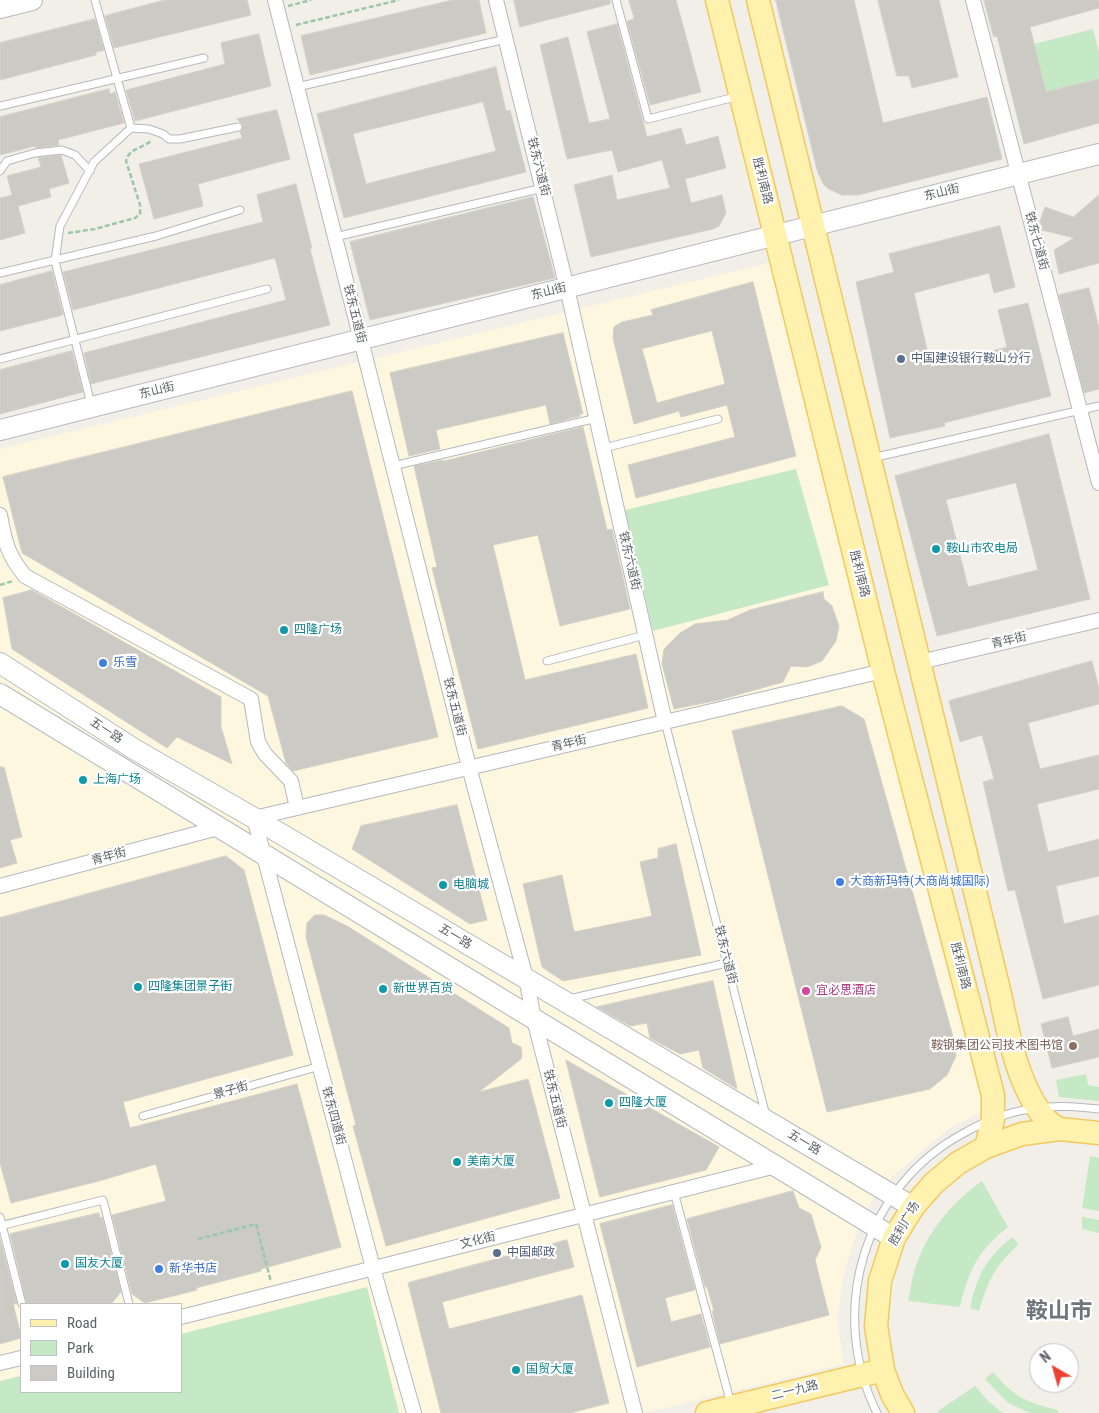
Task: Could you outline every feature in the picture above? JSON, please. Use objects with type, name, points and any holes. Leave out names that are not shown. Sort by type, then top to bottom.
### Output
[{"type":"main road","points":[[0,8],[32,0]]},
{"type":"main road","name":"胜利南路","points":[[717,0],[883,671],[993,1095],[993,1119],[986,1147]]},
{"type":"main road","points":[[758,0],[1000,994],[1012,1057],[1011,1064],[1006,1070],[998,1071],[992,1068],[982,1053]]},
{"type":"main road","name":"东山街","points":[[0,430],[1099,154]]},
{"type":"main road","name":"五一路","points":[[0,663],[134,749],[913,1207]]},
{"type":"main road","name":"五一路","points":[[0,694],[894,1238]]},
{"type":"main road","points":[[1008,1033],[1020,1072],[1038,1108],[1045,1118],[1060,1129]]},
{"type":"main road","name":"胜利广场","points":[[903,1413],[892,1394],[883,1370],[876,1326],[880,1281],[894,1238],[913,1207],[934,1183],[958,1163],[986,1147],[1022,1134],[1060,1129],[1099,1133]]},
{"type":"main road","name":"二一九路","points":[[707,1413],[883,1370]]},
{"type":"street","name":"铁东六道街","points":[[496,0],[568,288],[665,722]]},
{"type":"street","name":"铁东七道街","points":[[973,0],[1099,482]]},
{"type":"street","name":"铁东五道街","points":[[276,4],[469,767],[526,978],[534,1020],[635,1413]]},
{"type":"street","points":[[0,515],[5,541],[12,560],[25,576],[251,699],[258,742],[290,781],[297,808]]},
{"type":"street","name":"青年街","points":[[920,662],[1099,620]]},
{"type":"street","name":"青年街","points":[[254,818],[883,671]]},
{"type":"street","name":"铁东四道街","points":[[254,818],[373,1268],[414,1413]]},
{"type":"street","name":"青年街","points":[[0,886],[218,828]]},
{"type":"street","name":"文化街","points":[[182,1317],[776,1166]]},
{"type":"street","points":[[0,1363],[20,1358]]},
{"type":"lane","points":[[95,0],[131,128]]},
{"type":"lane","points":[[616,0],[648,119],[741,96]]},
{"type":"lane","points":[[297,87],[506,38]]},
{"type":"lane","points":[[0,106],[204,58]]},
{"type":"lane","points":[[91,407],[55,261],[60,226],[94,162],[131,128],[155,131],[169,139],[180,139],[238,126]]},
{"type":"lane","points":[[0,171],[7,161],[34,153],[62,150],[74,155],[90,171]]},
{"type":"lane","points":[[335,238],[543,188]]},
{"type":"lane","points":[[0,273],[156,236],[240,210]]},
{"type":"lane","points":[[0,359],[267,289]]},
{"type":"lane","points":[[869,459],[1099,406]]},
{"type":"lane","points":[[393,466],[597,418]]},
{"type":"lane","points":[[604,448],[718,419]]},
{"type":"lane","points":[[547,661],[646,635]]},
{"type":"lane","name":"铁东六道街","points":[[665,722],[768,1121]]},
{"type":"lane","points":[[563,1000],[727,963]]},
{"type":"lane","name":"景子街","points":[[143,1116],[320,1066]]},
{"type":"lane","points":[[877,1413],[862,1375],[855,1338],[854,1299],[861,1262],[875,1226],[893,1195],[910,1174],[930,1155],[953,1138],[993,1119],[1038,1108],[1074,1106],[1099,1109]]},
{"type":"lane","points":[[674,1192],[732,1407]]},
{"type":"lane","points":[[1,1226],[104,1200],[128,1303]]},
{"type":"lane","points":[[0,1217],[22,1303]]},
{"type":"path","points":[[276,4],[311,0]]},
{"type":"path","points":[[282,28],[399,0]]},
{"type":"path","points":[[59,234],[95,230],[135,218],[140,214],[140,205],[126,160],[134,149],[146,146],[155,138],[155,131]]},
{"type":"path","points":[[198,1239],[256,1224],[274,1293]]},
{"type":"shaded area","points":[[773,262],[986,1110],[953,1126],[934,1140],[892,1177],[871,1202],[858,1228],[844,1273],[837,1320],[844,1364],[644,1413],[0,1413],[0,449]]},
{"type":"green space","points":[[1093,29],[1099,52],[1099,79],[1046,92],[1034,44]]},
{"type":"green space","points":[[796,469],[829,585],[653,631],[625,510]]},
{"type":"green space","points":[[1086,1074],[1088,1085],[1099,1087],[1099,1101],[1059,1097],[1056,1080]]},
{"type":"green space","points":[[1090,1156],[1099,1158],[1099,1211],[1082,1208]]},
{"type":"green space","points":[[982,1181],[1008,1227],[997,1236],[976,1262],[967,1282],[960,1307],[908,1301],[915,1268],[928,1239],[952,1207]]},
{"type":"green space","points":[[1082,1217],[1099,1220],[1099,1233],[1082,1229]]},
{"type":"green space","points":[[1013,1237],[1018,1245],[997,1268],[979,1311],[970,1308],[976,1286],[984,1268],[996,1252]]},
{"type":"green space","points":[[367,1287],[399,1413],[0,1413],[0,1381],[20,1376],[20,1393],[182,1393],[182,1334]]},
{"type":"green space","points":[[993,1372],[1008,1388],[1022,1398],[1058,1410],[1058,1413],[1030,1413],[1007,1402],[985,1379]]},
{"type":"green space","points":[[975,1386],[989,1402],[1003,1413],[939,1413],[938,1411]]},
{"type":"building","points":[[165,0],[247,0],[251,15],[114,48],[105,16]]},
{"type":"building","points":[[453,0],[479,0],[486,33],[310,75],[301,36]]},
{"type":"building","points":[[514,0],[610,0],[610,4],[520,27]]},
{"type":"building","points":[[629,0],[676,0],[701,92],[650,105],[627,21],[634,19]]},
{"type":"building","points":[[776,0],[854,0],[883,123],[987,97],[1002,159],[858,195],[842,195],[829,189],[824,185],[818,173]]},
{"type":"building","points":[[878,0],[939,0],[958,77],[912,88],[909,76],[897,76]]},
{"type":"building","points":[[984,0],[1099,0],[1099,8],[1030,27],[1046,92],[1099,79],[1099,123],[1024,144],[997,36],[994,37]]},
{"type":"building","points":[[95,19],[104,50],[96,52],[96,55],[0,80],[0,43]]},
{"type":"building","points":[[617,24],[647,137],[681,128],[686,145],[718,136],[726,168],[685,179],[691,203],[722,195],[726,213],[719,226],[713,229],[591,257],[574,185],[612,175],[617,200],[670,188],[662,160],[618,172],[612,150],[567,159],[540,45],[568,37],[589,123],[610,119],[587,32]]},
{"type":"building","points":[[259,34],[271,86],[135,121],[126,90],[225,64],[221,43]]},
{"type":"building","points":[[496,67],[506,111],[510,110],[526,172],[344,218],[317,114]],"holes":[[[483,102],[496,151],[366,184],[353,134]]]},
{"type":"building","points":[[109,89],[110,94],[115,92],[124,123],[58,140],[59,145],[36,148],[35,146],[0,155],[0,117]]},
{"type":"building","points":[[277,110],[290,159],[198,184],[203,206],[154,219],[139,164],[242,138],[240,132],[243,125],[237,119]]},
{"type":"building","points":[[61,155],[69,183],[49,189],[51,197],[18,206],[25,233],[0,240],[0,198],[12,195],[7,176],[41,167],[38,158]]},
{"type":"building","points":[[296,184],[312,248],[310,249],[330,325],[91,384],[84,353],[286,300],[275,258],[73,310],[63,272],[263,222],[257,195]]},
{"type":"building","points":[[1099,195],[1099,263],[1059,274],[1054,250],[1074,238],[1042,230],[1040,221],[1045,207],[1073,217]]},
{"type":"building","points":[[533,197],[555,278],[370,320],[350,242]]},
{"type":"building","name":"中国建设银行鞍山分行","points":[[1000,226],[1015,287],[994,293],[989,273],[914,293],[931,367],[1007,347],[998,310],[1028,303],[1051,396],[944,423],[945,426],[890,438],[856,282],[894,272],[889,254]]},
{"type":"building","points":[[52,271],[63,315],[0,331],[0,285]]},
{"type":"building","points":[[753,282],[796,456],[636,498],[628,465],[735,437],[727,405],[681,417],[679,411],[634,424],[613,338],[614,327],[622,322],[653,315],[651,310]],"holes":[[[712,331],[725,384],[657,403],[642,349]]]},
{"type":"building","points":[[1089,288],[1099,328],[1099,389],[1084,393],[1059,295]]},
{"type":"building","points":[[563,333],[583,414],[550,424],[546,405],[436,430],[440,449],[409,456],[390,373]]},
{"type":"building","points":[[72,351],[83,392],[0,414],[0,370]]},
{"type":"building","name":"四隆广场","points":[[352,391],[438,737],[293,771],[286,763],[268,696],[22,553],[3,477]]},
{"type":"building","points":[[583,427],[607,530],[612,529],[630,609],[560,626],[538,535],[493,545],[525,680],[636,654],[648,708],[478,749],[432,568],[437,567],[414,466],[443,461]]},
{"type":"building","points":[[1049,434],[1090,599],[937,636],[895,476]],"holes":[[[1016,483],[1038,570],[968,587],[946,500]]]},
{"type":"building","points":[[32,590],[221,697],[221,727],[232,764],[177,737],[167,748],[12,649],[3,598]]},
{"type":"building","points":[[823,592],[824,599],[832,606],[839,626],[836,641],[822,661],[807,667],[791,666],[783,682],[719,700],[674,709],[662,664],[664,649],[680,633],[695,624],[728,620],[750,610]]},
{"type":"building","points":[[1092,661],[1099,689],[1099,704],[1028,723],[1040,769],[1099,755],[1099,789],[1037,804],[1048,852],[1099,839],[1099,876],[1056,886],[1064,924],[1099,915],[1099,985],[1043,999],[1015,890],[1008,891],[983,782],[994,779],[982,735],[960,742],[949,701]]},
{"type":"building","name":"大商新玛特(大商尚城国际)","points":[[842,706],[864,719],[952,1033],[956,1056],[947,1075],[930,1089],[827,1112],[732,731]]},
{"type":"building","points":[[0,767],[4,767],[22,837],[10,840],[17,863],[0,868]]},
{"type":"building","name":"电脑城","points":[[457,805],[487,920],[470,924],[352,849],[361,826]]},
{"type":"building","points":[[676,844],[701,955],[563,981],[542,967],[523,884],[562,875],[574,932],[652,916],[640,862],[658,858],[658,849]]},
{"type":"building","name":"四隆集团景子街","points":[[226,856],[244,870],[293,1055],[123,1102],[130,1128],[297,1084],[341,1247],[196,1288],[197,1290],[145,1303],[132,1294],[112,1215],[166,1201],[156,1164],[99,1181],[11,1203],[0,1163],[0,918]]},
{"type":"building","points":[[315,915],[324,915],[347,926],[509,1028],[512,1043],[521,1047],[521,1059],[479,1092],[528,1079],[560,1198],[386,1246],[353,1126],[356,1125],[306,937],[307,923]]},
{"type":"building","points":[[713,981],[737,1089],[703,1068],[699,1050],[680,1054],[650,1038],[647,1023],[630,1026],[597,1007]]},
{"type":"building","name":"鞍钢集团公司技术图书馆","points":[[1068,1017],[1073,1036],[1099,1029],[1099,1057],[1052,1068],[1041,1024]]},
{"type":"building","name":"四隆大厦","points":[[566,1060],[719,1147],[706,1170],[600,1197]]},
{"type":"building","points":[[793,1191],[799,1208],[811,1214],[821,1247],[815,1260],[829,1315],[720,1344],[712,1311],[714,1311],[707,1287],[705,1287],[687,1219]]},
{"type":"building","points":[[672,1205],[695,1290],[665,1298],[671,1322],[701,1314],[710,1347],[637,1367],[600,1224]]},
{"type":"building","name":"国友大厦","points":[[99,1213],[100,1218],[102,1217],[121,1292],[112,1303],[27,1303],[10,1234]]},
{"type":"building","points":[[0,1239],[17,1304],[13,1304],[20,1338],[0,1344]]},
{"type":"building","name":"国贸大厦","points":[[567,1240],[574,1267],[442,1302],[449,1329],[582,1295],[609,1403],[570,1413],[441,1413],[408,1283]]},
{"type":"place","name":"中国建设银行鞍山分行","points":[[901,359]]},
{"type":"place","name":"鞍山市农电局","points":[[936,549]]},
{"type":"place","name":"四隆广场","points":[[284,630]]},
{"type":"place","name":"乐雪","points":[[103,663]]},
{"type":"place","name":"上海广场","points":[[83,780]]},
{"type":"place","name":"大商新玛特(大商尚城国际)","points":[[840,882]]},
{"type":"place","name":"电脑城","points":[[443,885]]},
{"type":"place","name":"四隆集团景子街","points":[[138,987]]},
{"type":"place","name":"新世界百货","points":[[383,989]]},
{"type":"place","name":"宜必思酒店","points":[[806,991]]},
{"type":"place","name":"鞍钢集团公司技术图书馆","points":[[1073,1046]]},
{"type":"place","name":"四隆大厦","points":[[609,1103]]},
{"type":"place","name":"美南大厦","points":[[457,1162]]},
{"type":"place","name":"中国邮政","points":[[497,1253]]},
{"type":"place","name":"国友大厦","points":[[65,1264]]},
{"type":"place","name":"新华书店","points":[[159,1269]]},
{"type":"place","name":"国贸大厦","points":[[516,1370]]},
{"type":"district","name":"鞍山市","points":[[1059,1312]]}]
